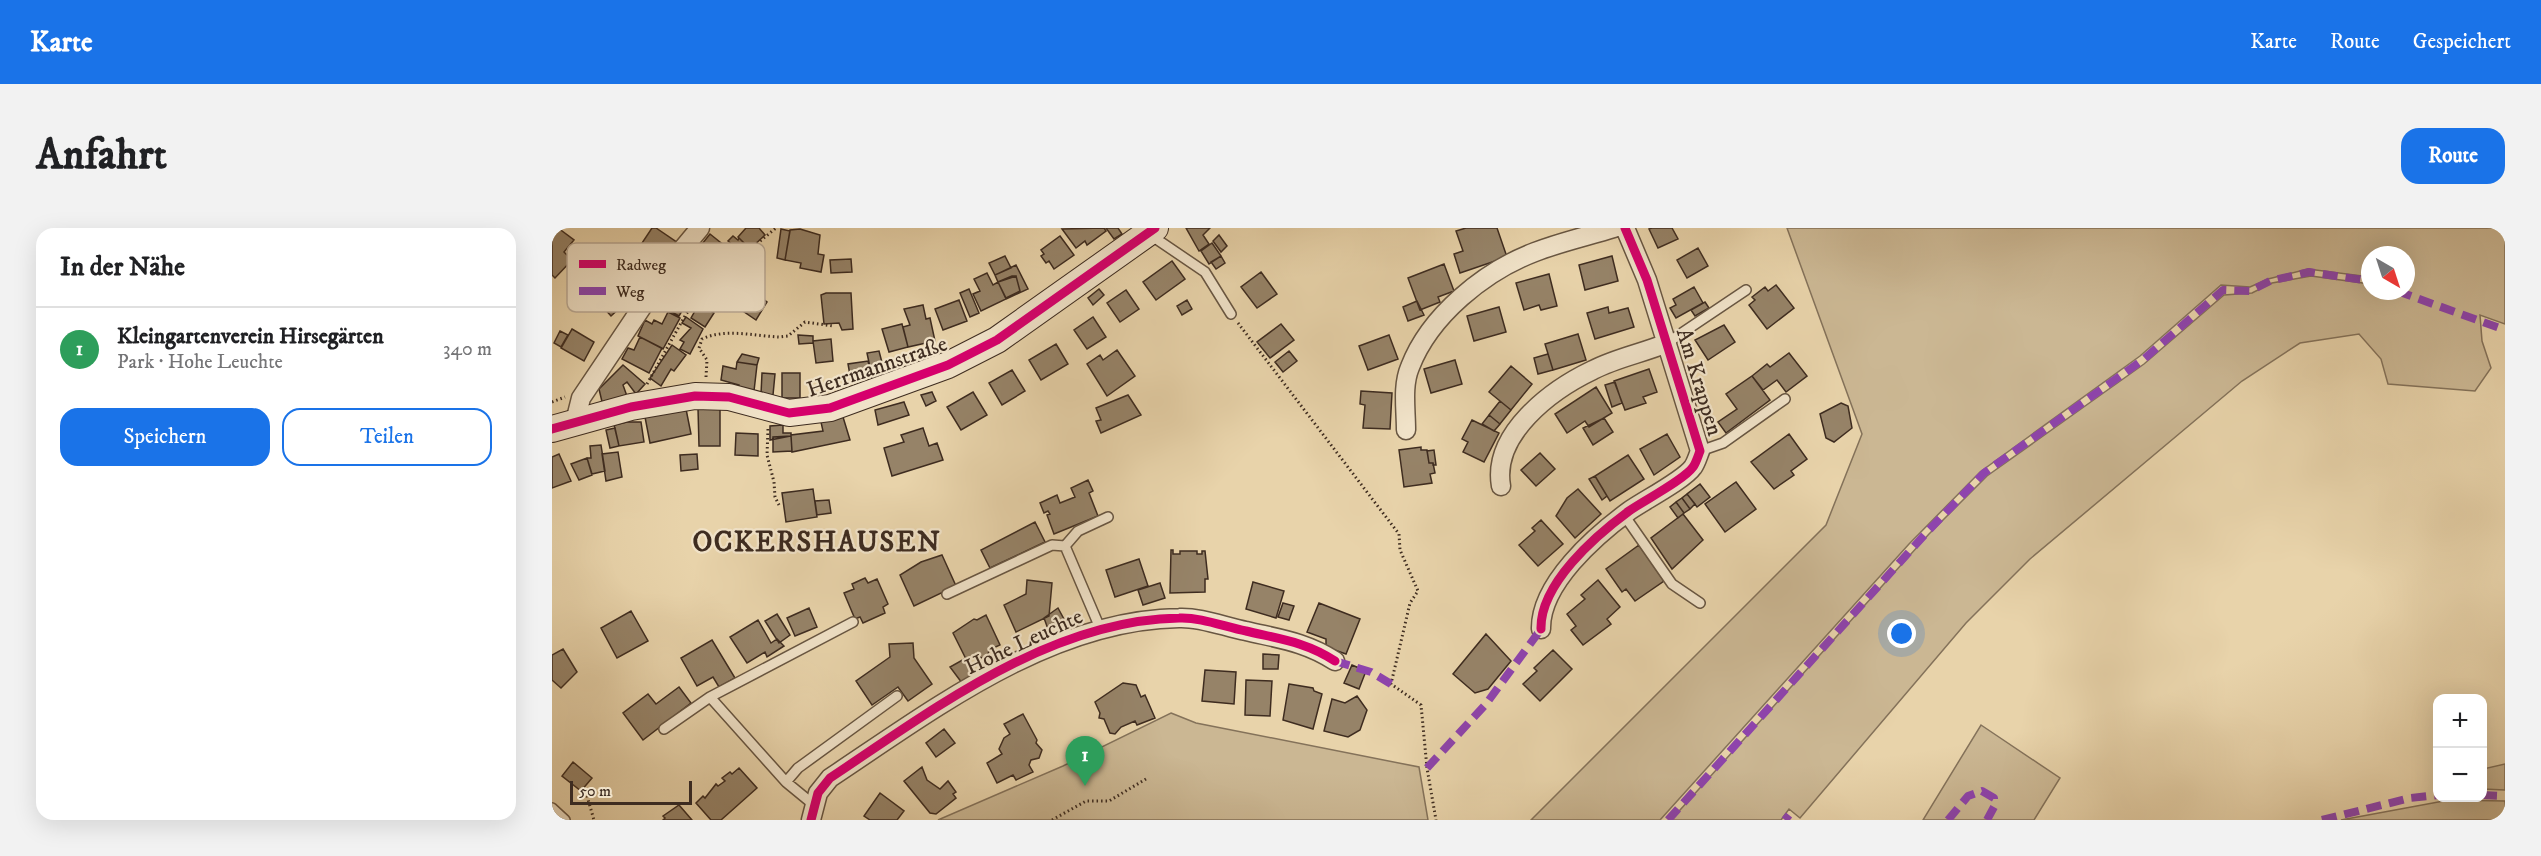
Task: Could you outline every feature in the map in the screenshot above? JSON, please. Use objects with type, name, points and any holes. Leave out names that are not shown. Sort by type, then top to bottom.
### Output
[{"type":"street","points":[[687,243],[699,228]]},
{"type":"street","points":[[1406,430],[1405,387],[1410,367],[1427,337],[1449,310],[1489,277],[1512,263],[1535,252],[1614,228]]},
{"type":"street","name":"Am Krappen","points":[[1540,628],[1540,613],[1565,572],[1596,537],[1623,515],[1692,469],[1700,451],[1647,280],[1625,228]]},
{"type":"street","name":"Herrmannstraße","points":[[564,425],[631,407],[695,396],[718,396],[789,413],[830,408],[948,365],[997,340],[1151,230]]},
{"type":"street","points":[[564,425],[639,312]]},
{"type":"street","name":"Am Krappen","points":[[1501,486],[1498,469],[1503,453],[1523,423],[1546,400],[1571,381],[1595,369],[1667,343]]},
{"type":"street","name":"Hohe Leuchte","points":[[813,812],[830,778],[953,697],[1023,660],[1100,627],[1134,621],[1182,618],[1314,647],[1335,661]]},
{"type":"lane","points":[[1151,230],[1205,272],[1231,314]]},
{"type":"lane","name":"Am Krappen","points":[[1667,343],[1746,290]]},
{"type":"lane","name":"Am Krappen","points":[[1700,451],[1723,443],[1785,399]]},
{"type":"lane","points":[[1623,515],[1672,584],[1700,603]]},
{"type":"lane","points":[[1065,546],[1078,531],[1108,517]]},
{"type":"lane","points":[[947,594],[1052,545],[1065,546]]},
{"type":"lane","points":[[1065,546],[1100,627]]},
{"type":"lane","points":[[664,729],[710,697],[853,622]]},
{"type":"lane","points":[[786,782],[798,768],[897,696]]},
{"type":"lane","points":[[710,697],[813,812]]},
{"type":"lane","points":[[552,808],[565,820]]},
{"type":"path","points":[[757,243],[776,228]]},
{"type":"path","points":[[631,407],[688,312]]},
{"type":"path","points":[[1231,314],[1399,534],[1400,550],[1418,591],[1410,603],[1390,684],[1421,705],[1426,768],[1436,820]]},
{"type":"path","points":[[701,382],[706,377],[708,368],[699,343],[710,335],[721,333],[779,337],[788,336],[805,322],[833,326]]},
{"type":"path","points":[[768,433],[767,455],[774,482],[775,497],[779,505]]},
{"type":"path","points":[[1052,820],[1086,801],[1109,801],[1146,779]]},
{"type":"path","points":[[587,796],[594,820]]},
{"type":"shaded area","points":[[1787,228],[2505,228],[2505,324],[2480,315],[2482,341],[2491,368],[2475,391],[2388,384],[2381,359],[2359,334],[2300,343],[2242,381],[2030,559],[1966,623],[1800,818],[1789,809],[1781,820],[1671,820],[1929,534],[1987,476],[2144,364],[2224,295],[2252,293],[2272,283],[2311,276],[2361,283],[2361,300],[2415,300],[2415,246],[2361,246],[2361,276],[2308,269],[2268,279],[2250,287],[2221,285],[2140,356],[1980,472],[1909,544],[1660,820],[1531,820],[1826,525],[1862,434]]},
{"type":"shaded area","points":[[1171,713],[1196,723],[1419,767],[1428,820],[938,820],[1063,766]]},
{"type":"shaded area","points":[[1981,725],[2060,778],[2034,820],[1923,820]]},
{"type":"shaded area","points":[[2505,764],[2505,790],[2487,789],[2487,768]]},
{"type":"shaded area","points":[[2505,801],[2505,820],[2341,820],[2438,802]]},
{"type":"building","points":[[558,228],[574,240],[567,243],[564,252],[567,255],[567,265],[555,278],[552,275],[552,235]]},
{"type":"building","points":[[652,228],[656,228],[678,243],[642,243]]},
{"type":"building","points":[[746,228],[759,228],[765,235],[756,243],[744,243],[738,237]]},
{"type":"building","points":[[1104,228],[1106,231],[1087,245],[1085,241],[1076,248],[1062,229]]},
{"type":"building","points":[[1106,228],[1118,228],[1122,234],[1114,239]]},
{"type":"building","points":[[1186,228],[1210,228],[1203,235],[1209,244],[1199,251]]},
{"type":"building","points":[[1466,228],[1497,228],[1507,257],[1460,273],[1454,254],[1463,251],[1456,231]]},
{"type":"building","points":[[1672,228],[1678,239],[1658,248],[1649,229]]},
{"type":"building","points":[[781,229],[790,231],[785,260],[777,258]]},
{"type":"building","points":[[800,229],[820,235],[818,254],[824,255],[821,272],[800,268],[801,263],[785,260],[790,230]]},
{"type":"building","points":[[710,234],[721,243],[703,243]]},
{"type":"building","points":[[1219,235],[1227,246],[1221,252],[1213,241]]},
{"type":"building","points":[[733,236],[738,240],[739,238],[744,243],[728,241]]},
{"type":"building","points":[[1060,236],[1074,255],[1054,269],[1049,261],[1046,263],[1041,256],[1044,254],[1041,250]]},
{"type":"building","points":[[1212,243],[1221,256],[1209,264],[1201,251]]},
{"type":"building","points":[[1698,248],[1708,266],[1687,278],[1677,260]]},
{"type":"building","points":[[1005,256],[1011,268],[995,275],[989,263]]},
{"type":"building","points":[[1221,256],[1225,263],[1216,269],[1211,262]]},
{"type":"building","points":[[1612,256],[1618,281],[1585,290],[1579,265]]},
{"type":"building","points":[[851,259],[852,272],[831,273],[830,260]]},
{"type":"building","points":[[1172,261],[1185,279],[1156,300],[1143,282]]},
{"type":"building","points":[[1444,264],[1454,291],[1438,297],[1440,302],[1420,310],[1408,278]]},
{"type":"building","points":[[1016,265],[1028,289],[1006,299],[1020,291],[1016,276],[998,282],[995,275]]},
{"type":"building","points":[[1261,272],[1277,294],[1257,308],[1241,287]]},
{"type":"building","points":[[987,273],[993,285],[998,282],[1006,299],[981,311],[973,294],[980,291],[974,279]]},
{"type":"building","points":[[1549,274],[1557,306],[1541,310],[1539,305],[1524,310],[1516,283]]},
{"type":"building","points":[[1016,276],[1020,291],[1006,298],[998,282]]},
{"type":"building","points":[[1776,285],[1794,308],[1767,329],[1749,305],[1755,300],[1752,297],[1765,287],[1768,291]]},
{"type":"building","points":[[1694,287],[1703,303],[1676,318],[1670,308],[1676,305],[1673,299]]},
{"type":"building","points":[[969,289],[979,313],[970,317],[960,293]]},
{"type":"building","points":[[1099,289],[1104,295],[1093,305],[1088,298]]},
{"type":"building","points":[[1126,290],[1139,309],[1120,322],[1107,303]]},
{"type":"building","points":[[851,293],[853,329],[842,330],[839,323],[824,324],[821,295]]},
{"type":"building","points":[[959,300],[967,321],[943,330],[935,309]]},
{"type":"building","points":[[1187,300],[1192,309],[1182,315],[1177,306]]},
{"type":"building","points":[[1417,301],[1424,315],[1408,321],[1403,307]]},
{"type":"building","points":[[1705,302],[1709,308],[1695,316],[1691,310]]},
{"type":"building","points":[[923,305],[926,319],[930,318],[935,341],[908,347],[903,327],[910,325],[904,309]]},
{"type":"building","points":[[1499,307],[1506,332],[1474,341],[1467,316]]},
{"type":"building","points":[[1608,307],[1609,313],[1628,308],[1634,327],[1595,339],[1587,313]]},
{"type":"building","points":[[668,312],[680,318],[663,349],[638,336],[645,320],[652,324],[654,320],[662,324]]},
{"type":"building","points":[[694,312],[714,313],[705,327],[691,318]]},
{"type":"building","points":[[744,312],[761,312],[756,320]]},
{"type":"building","points":[[686,317],[703,329],[690,354],[680,349],[684,342],[680,340],[691,328],[682,323]]},
{"type":"building","points":[[1093,317],[1106,337],[1087,349],[1074,330]]},
{"type":"building","points":[[902,324],[908,347],[889,352],[882,329]]},
{"type":"building","points":[[1281,324],[1294,340],[1270,358],[1257,342]]},
{"type":"building","points":[[1724,325],[1735,342],[1708,360],[1695,340]]},
{"type":"building","points":[[572,329],[594,342],[584,361],[561,348]]},
{"type":"building","points":[[560,331],[568,335],[561,347],[554,343]]},
{"type":"building","points":[[1578,334],[1586,360],[1553,370],[1545,344]]},
{"type":"building","points":[[798,335],[813,336],[813,343],[799,344]]},
{"type":"building","points":[[1389,335],[1398,359],[1368,370],[1359,346]]},
{"type":"building","points":[[640,337],[662,348],[649,373],[622,359],[628,348],[634,350]]},
{"type":"building","points":[[831,339],[833,361],[816,363],[813,341]]},
{"type":"building","points":[[1056,344],[1068,364],[1041,380],[1029,360]]},
{"type":"building","points":[[672,345],[686,355],[674,371],[671,369],[661,386],[650,378]]},
{"type":"building","points":[[1117,350],[1135,376],[1107,396],[1087,364],[1100,355],[1103,360]]},
{"type":"building","points":[[879,351],[885,374],[872,377],[867,353]]},
{"type":"building","points":[[1289,351],[1297,361],[1283,372],[1275,362]]},
{"type":"building","points":[[1789,353],[1807,376],[1786,392],[1777,380],[1763,390],[1752,376],[1767,364],[1770,367]]},
{"type":"building","points":[[742,354],[759,358],[757,365],[737,362]]},
{"type":"building","points":[[1548,354],[1553,370],[1538,374],[1534,358]]},
{"type":"building","points":[[1455,360],[1462,384],[1431,393],[1424,369]]},
{"type":"building","points":[[868,361],[872,377],[851,381],[848,364]]},
{"type":"building","points":[[737,362],[757,365],[754,391],[738,389],[739,385],[721,380],[723,366],[736,369]]},
{"type":"building","points":[[623,365],[645,384],[636,394],[627,382],[623,385],[628,399],[603,406],[599,389]]},
{"type":"building","points":[[1511,366],[1532,384],[1511,410],[1489,392]]},
{"type":"building","points":[[1649,369],[1657,392],[1643,397],[1646,403],[1625,410],[1614,381]]},
{"type":"building","points":[[1012,370],[1025,391],[1002,405],[989,383]]},
{"type":"building","points":[[762,373],[775,374],[773,395],[761,394]]},
{"type":"building","points":[[782,373],[800,373],[800,398],[782,398]]},
{"type":"building","points":[[1752,376],[1770,400],[1726,433],[1718,422],[1737,409],[1726,394]]},
{"type":"building","points":[[1615,382],[1622,403],[1612,407],[1605,385]]},
{"type":"building","points":[[1596,387],[1612,413],[1589,427],[1585,421],[1567,433],[1555,414]]},
{"type":"building","points":[[1361,391],[1392,393],[1390,429],[1363,428],[1365,405],[1360,404]]},
{"type":"building","points":[[932,392],[936,401],[926,406],[921,395]]},
{"type":"building","points":[[973,392],[987,415],[961,430],[947,407]]},
{"type":"building","points":[[1128,395],[1141,415],[1101,433],[1096,421],[1101,420],[1096,408]]},
{"type":"building","points":[[1500,401],[1511,410],[1500,424],[1489,415]]},
{"type":"building","points":[[904,402],[909,415],[878,425],[875,410]]},
{"type":"building","points":[[1841,403],[1848,406],[1852,428],[1834,442],[1826,438],[1820,414]]},
{"type":"building","points":[[698,408],[720,408],[720,446],[699,446]]},
{"type":"building","points":[[686,409],[691,434],[650,443],[645,417]]},
{"type":"building","points":[[1489,415],[1500,424],[1494,431],[1482,424]]},
{"type":"building","points":[[843,417],[850,440],[792,452],[791,435],[823,431],[821,422]]},
{"type":"building","points":[[1604,418],[1613,432],[1593,445],[1583,428]]},
{"type":"building","points":[[1472,420],[1499,433],[1484,462],[1463,452],[1468,442],[1462,439]]},
{"type":"building","points":[[641,422],[644,442],[619,446],[614,425]]},
{"type":"building","points":[[783,425],[783,433],[791,433],[791,436],[770,440],[770,426]]},
{"type":"building","points":[[615,428],[619,446],[610,448],[606,430]]},
{"type":"building","points":[[923,428],[929,446],[937,443],[943,460],[892,476],[884,448],[904,442],[901,435]]},
{"type":"building","points":[[736,433],[758,434],[758,456],[735,455]]},
{"type":"building","points":[[1667,434],[1680,457],[1654,475],[1640,449]]},
{"type":"building","points":[[1789,434],[1807,459],[1791,471],[1794,475],[1774,489],[1751,462]]},
{"type":"building","points":[[791,436],[792,451],[773,452],[773,437]]},
{"type":"building","points":[[601,445],[605,471],[592,474],[587,458],[591,458],[590,446]]},
{"type":"building","points":[[1421,447],[1421,450],[1427,450],[1429,463],[1433,463],[1435,473],[1430,474],[1432,483],[1404,487],[1399,450]]},
{"type":"building","points":[[1434,450],[1436,465],[1429,463],[1427,451]]},
{"type":"building","points":[[618,452],[622,477],[606,481],[602,454]]},
{"type":"building","points":[[1540,453],[1555,469],[1536,486],[1521,470]]},
{"type":"building","points":[[559,454],[571,481],[552,488],[552,457]]},
{"type":"building","points":[[697,454],[698,469],[681,471],[680,455]]},
{"type":"building","points":[[1628,455],[1644,479],[1610,501],[1595,476]]},
{"type":"building","points":[[587,458],[592,475],[579,480],[571,464]]},
{"type":"building","points":[[1595,476],[1607,496],[1602,500],[1589,479]]},
{"type":"building","points":[[1088,480],[1093,491],[1089,493],[1098,516],[1054,534],[1047,515],[1050,514],[1048,511],[1044,513],[1040,503],[1057,495],[1060,503],[1075,497],[1071,488]]},
{"type":"building","points":[[1736,482],[1756,509],[1725,532],[1705,504]]},
{"type":"building","points":[[1700,484],[1710,497],[1697,507],[1687,494]]},
{"type":"building","points":[[813,489],[817,517],[786,522],[782,493]]},
{"type":"building","points":[[1578,489],[1601,514],[1575,538],[1556,516],[1567,498]]},
{"type":"building","points":[[1687,494],[1695,504],[1690,509],[1682,498]]},
{"type":"building","points":[[1682,498],[1690,509],[1684,513],[1676,502]]},
{"type":"building","points":[[829,500],[831,513],[817,515],[815,501]]},
{"type":"building","points":[[1676,502],[1684,513],[1678,518],[1670,507]]},
{"type":"building","points":[[1683,514],[1703,540],[1672,569],[1651,538]]},
{"type":"building","points":[[1541,520],[1563,544],[1538,566],[1519,545],[1535,531],[1532,528]]},
{"type":"building","points":[[1035,522],[1045,542],[990,568],[981,550]]},
{"type":"building","points":[[1639,545],[1664,581],[1635,601],[1626,589],[1622,592],[1606,569]]},
{"type":"building","points":[[1171,550],[1173,554],[1180,554],[1180,551],[1197,551],[1197,554],[1202,554],[1202,551],[1205,551],[1208,579],[1205,579],[1205,592],[1170,593]]},
{"type":"building","points":[[942,555],[956,586],[914,606],[900,575],[921,562]]},
{"type":"building","points":[[1139,559],[1148,586],[1115,597],[1106,570]]},
{"type":"building","points":[[865,578],[868,583],[877,579],[888,604],[883,607],[885,613],[863,623],[860,617],[855,619],[844,593],[854,589],[852,584]]},
{"type":"building","points":[[1027,580],[1052,583],[1049,616],[1016,632],[1004,605],[1026,594]]},
{"type":"building","points":[[1598,580],[1620,607],[1607,619],[1611,624],[1583,645],[1571,630],[1576,626],[1567,614],[1585,599],[1581,595]]},
{"type":"building","points":[[1253,582],[1284,591],[1276,618],[1246,609]]},
{"type":"building","points":[[1160,583],[1165,598],[1143,605],[1138,590]]},
{"type":"building","points":[[1283,603],[1294,606],[1289,620],[1278,617]]},
{"type":"building","points":[[1319,603],[1360,619],[1346,654],[1326,647],[1326,639],[1307,632]]},
{"type":"building","points":[[809,608],[817,627],[795,636],[787,618]]},
{"type":"building","points":[[1058,608],[1065,621],[1048,629],[1044,618]]},
{"type":"building","points":[[631,611],[648,641],[617,658],[601,628]]},
{"type":"building","points":[[777,614],[790,635],[779,643],[765,621]]},
{"type":"building","points":[[986,615],[1000,645],[989,650],[988,655],[982,658],[977,656],[967,661],[953,633],[974,619],[977,620]]},
{"type":"building","points":[[758,620],[771,643],[777,639],[784,646],[767,657],[765,652],[747,663],[730,637]]},
{"type":"building","points":[[1486,634],[1511,661],[1488,689],[1475,693],[1453,674]]},
{"type":"building","points":[[712,640],[735,678],[719,687],[713,677],[697,686],[681,658]]},
{"type":"building","points":[[913,643],[914,658],[932,684],[908,701],[898,687],[872,705],[856,681],[890,657],[889,644]]},
{"type":"building","points":[[563,649],[577,672],[561,688],[552,680],[552,655]]},
{"type":"building","points":[[1553,650],[1572,669],[1540,701],[1523,684],[1537,671],[1534,668]]},
{"type":"building","points":[[1263,654],[1279,655],[1278,669],[1263,669]]},
{"type":"building","points":[[966,658],[976,675],[962,683],[950,667]]},
{"type":"building","points":[[1352,665],[1366,671],[1359,689],[1344,683]]},
{"type":"building","points":[[1205,670],[1236,672],[1234,704],[1202,701]]},
{"type":"building","points":[[1246,680],[1272,681],[1270,716],[1245,715]]},
{"type":"building","points":[[1123,683],[1136,685],[1141,697],[1145,695],[1155,718],[1137,725],[1135,721],[1121,727],[1115,734],[1110,733],[1104,719],[1099,718],[1100,713],[1095,702]]},
{"type":"building","points":[[1289,684],[1313,688],[1314,691],[1322,694],[1313,729],[1283,720]]},
{"type":"building","points":[[679,687],[691,703],[643,740],[623,713],[648,694],[656,704]]},
{"type":"building","points":[[1357,696],[1367,710],[1360,730],[1348,737],[1324,731],[1332,699],[1345,703]]},
{"type":"building","points":[[1023,714],[1037,740],[1036,743],[1042,750],[1039,758],[1031,760],[1029,765],[1033,772],[1016,780],[1013,775],[997,783],[987,763],[1002,754],[999,749],[1004,738],[1010,734],[1004,724]]},
{"type":"building","points":[[944,729],[955,743],[936,757],[926,743]]},
{"type":"building","points":[[573,762],[592,778],[581,791],[562,776]]},
{"type":"building","points":[[922,767],[927,780],[940,789],[948,781],[956,792],[953,794],[956,798],[936,814],[930,813],[904,781]]},
{"type":"building","points":[[739,768],[757,788],[721,820],[711,820],[696,803],[703,796],[705,798],[716,784],[718,786],[725,781],[722,778]]},
{"type":"building","points":[[880,793],[904,811],[897,820],[870,820],[864,816]]},
{"type":"building","points":[[679,805],[692,820],[663,820],[665,818],[663,816]]},
{"type":"marked path","points":[[1668,820],[1927,532],[1984,473],[2144,359],[2223,290],[2250,291],[2270,281],[2309,272],[2361,280]]},
{"type":"marked path","points":[[2415,298],[2505,330]]},
{"type":"marked path","points":[[1427,768],[1486,704],[1541,629]]},
{"type":"marked path","points":[[1335,661],[1371,672],[1391,684]]},
{"type":"marked path","points":[[1948,820],[1968,796],[1982,791],[1994,798],[1994,807],[1987,820]]},
{"type":"marked path","points":[[2487,795],[2505,796]]},
{"type":"marked path","points":[[2322,820],[2410,798],[2433,796]]},
{"type":"marked path","points":[[1785,820],[1789,815]]},
{"type":"cycle path","points":[[552,429],[631,407],[695,396],[729,397],[789,413],[830,408],[948,365],[997,340],[1155,228]]},
{"type":"cycle path","points":[[1541,629],[1543,612],[1550,595],[1559,578],[1572,562],[1615,521],[1688,472],[1700,451],[1647,280],[1625,228]]},
{"type":"cycle path","points":[[811,820],[818,793],[830,778],[910,724],[995,673],[1039,651],[1085,634],[1131,623],[1187,618],[1292,642],[1314,649],[1335,661]]},
{"type":"place","name":"Kleingartenverein Hirsegärten","points":[[1085,786]]},
{"type":"district","name":"OCKERSHAUSEN","points":[[817,542]]}]
